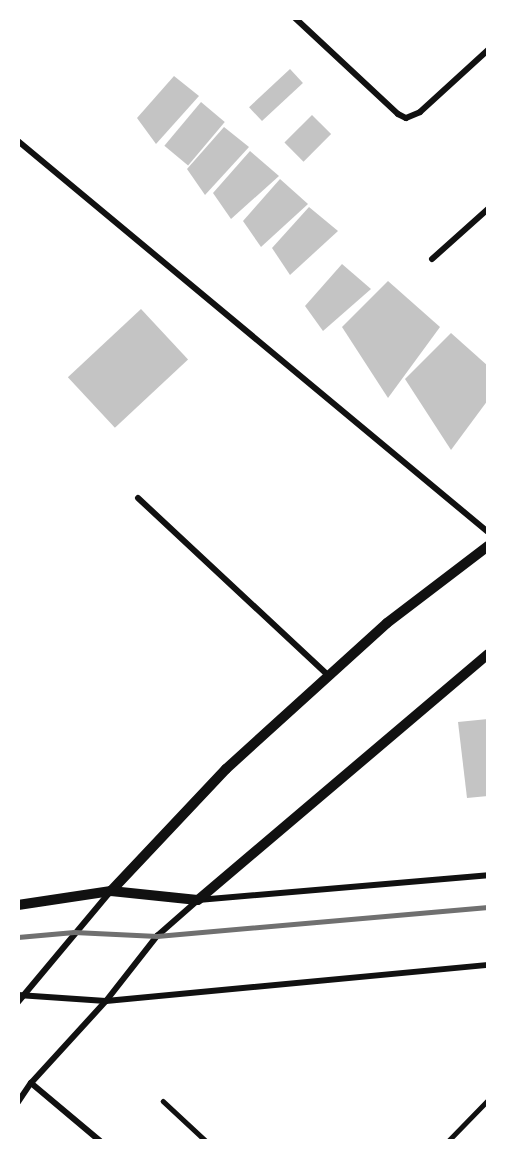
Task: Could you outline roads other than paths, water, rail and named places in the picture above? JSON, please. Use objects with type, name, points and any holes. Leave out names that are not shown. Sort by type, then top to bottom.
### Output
[{"type":"street","points":[[295,18],[398,114],[406,118],[420,112],[488,50]]},
{"type":"street","points":[[18,141],[488,531]]},
{"type":"street","points":[[432,258],[488,208]]},
{"type":"street","points":[[138,498],[329,676]]},
{"type":"street","points":[[18,1002],[21,994],[111,891],[226,769],[387,623],[488,546]]},
{"type":"street","points":[[18,1102],[31,1083],[106,1001],[157,936],[488,654]]},
{"type":"street","points":[[18,905],[111,891],[198,900],[488,875]]},
{"type":"street","points":[[21,994],[106,1001],[488,965]]},
{"type":"street","points":[[31,1083],[100,1141]]},
{"type":"lane","points":[[448,1141],[488,1100]]},
{"type":"lane","points":[[163,1101],[206,1141]]},
{"type":"railway","points":[[18,937],[74,932],[157,936],[488,907]]}]
